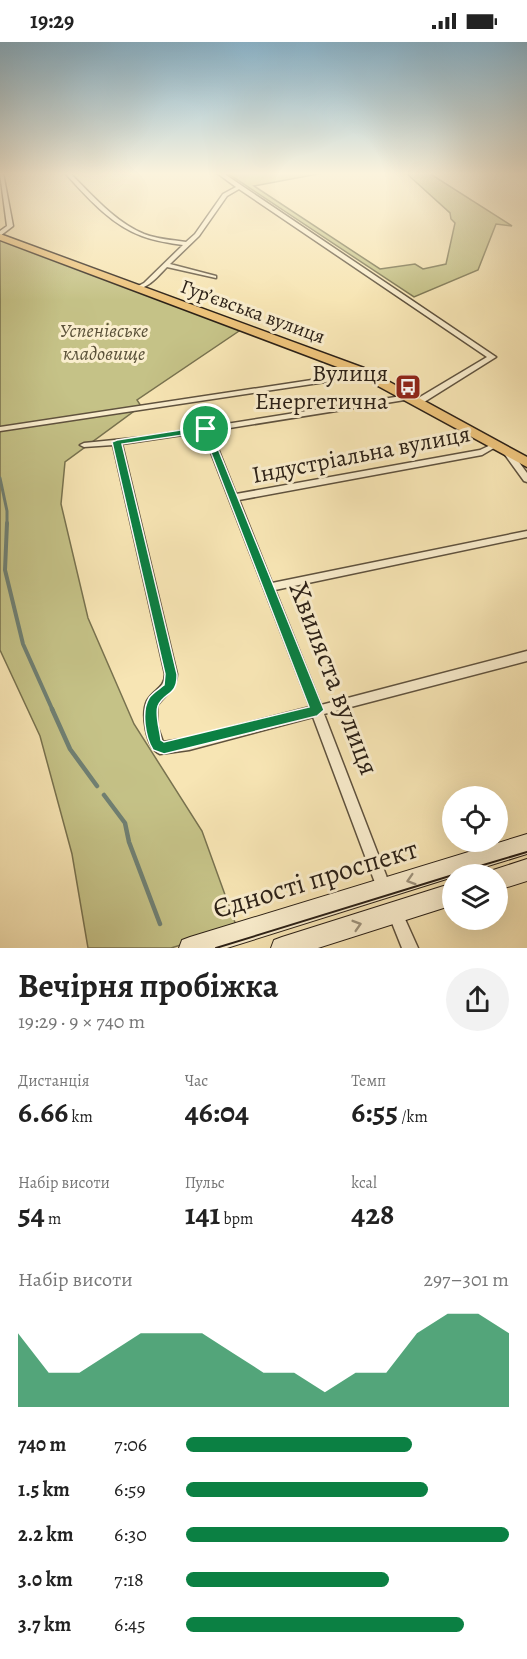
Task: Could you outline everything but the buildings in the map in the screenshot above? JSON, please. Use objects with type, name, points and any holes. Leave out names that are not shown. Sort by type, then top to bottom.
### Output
[{"type":"highway","points":[[0,236],[138,288]]},
{"type":"highway","name":"Гур’євська вулиця","points":[[138,288],[360,371],[501,449],[523,464]]},
{"type":"main road","name":"Єдності проспект","points":[[190,948],[527,844]]},
{"type":"main road","points":[[508,876],[527,870]]},
{"type":"main road","name":"Хвиляста вулиця","points":[[384,888],[395,913]]},
{"type":"main road","points":[[282,948],[442,898]]},
{"type":"street","points":[[0,236],[10,226],[8,215]]},
{"type":"street","name":"Гур’євська вулиця","points":[[113,215],[127,227],[148,236],[187,244]]},
{"type":"street","points":[[187,244],[211,215]]},
{"type":"street","points":[[84,445],[413,399],[492,357],[281,215]]},
{"type":"street","name":"Гур’євська вулиця","points":[[138,288],[187,244]]},
{"type":"street","name":"Гур’євська вулиця","points":[[166,265],[214,277]]},
{"type":"street","points":[[0,429],[339,378],[360,371]]},
{"type":"street","name":"Хвиляста вулиця","points":[[206,429],[317,710],[384,888]]},
{"type":"street","points":[[117,442],[171,674],[168,689],[154,700],[151,708],[154,741],[160,748],[174,748],[527,656]]},
{"type":"street","name":"Індустріальна вулиця","points":[[233,498],[501,449]]},
{"type":"street","points":[[523,464],[527,479]]},
{"type":"street","points":[[269,587],[527,534]]},
{"type":"street","name":"Хвиляста вулиця","points":[[395,913],[410,948]]},
{"type":"green space","points":[[291,215],[298,215],[380,269],[415,264],[423,269],[446,264],[455,223],[450,215],[495,215],[512,226],[496,224],[478,270],[414,297]]},
{"type":"green space","name":"Успенівське кладовище","points":[[0,240],[242,329],[137,400],[141,406],[65,462],[61,504],[88,618],[134,724],[202,831],[237,928],[171,948],[88,948],[72,854],[40,736],[0,650]]},
{"type":"waterway","points":[[0,478],[7,511],[7,523]]},
{"type":"waterway","points":[[7,523],[5,570],[23,644],[53,711]]},
{"type":"waterway","points":[[52,709],[70,749],[97,786]]},
{"type":"waterway","points":[[104,795],[125,823],[129,842],[160,924]]},
{"type":"tram line","points":[[487,864],[527,852]]},
{"type":"tram line","points":[[216,948],[442,878]]},
{"type":"place","name":"Вулиця Енергетична","points":[[408,387]]},
{"type":"route","points":[[206,429],[317,710],[174,748],[160,748],[154,741],[151,708],[154,700],[168,689],[171,674],[117,442],[206,429]]}]
